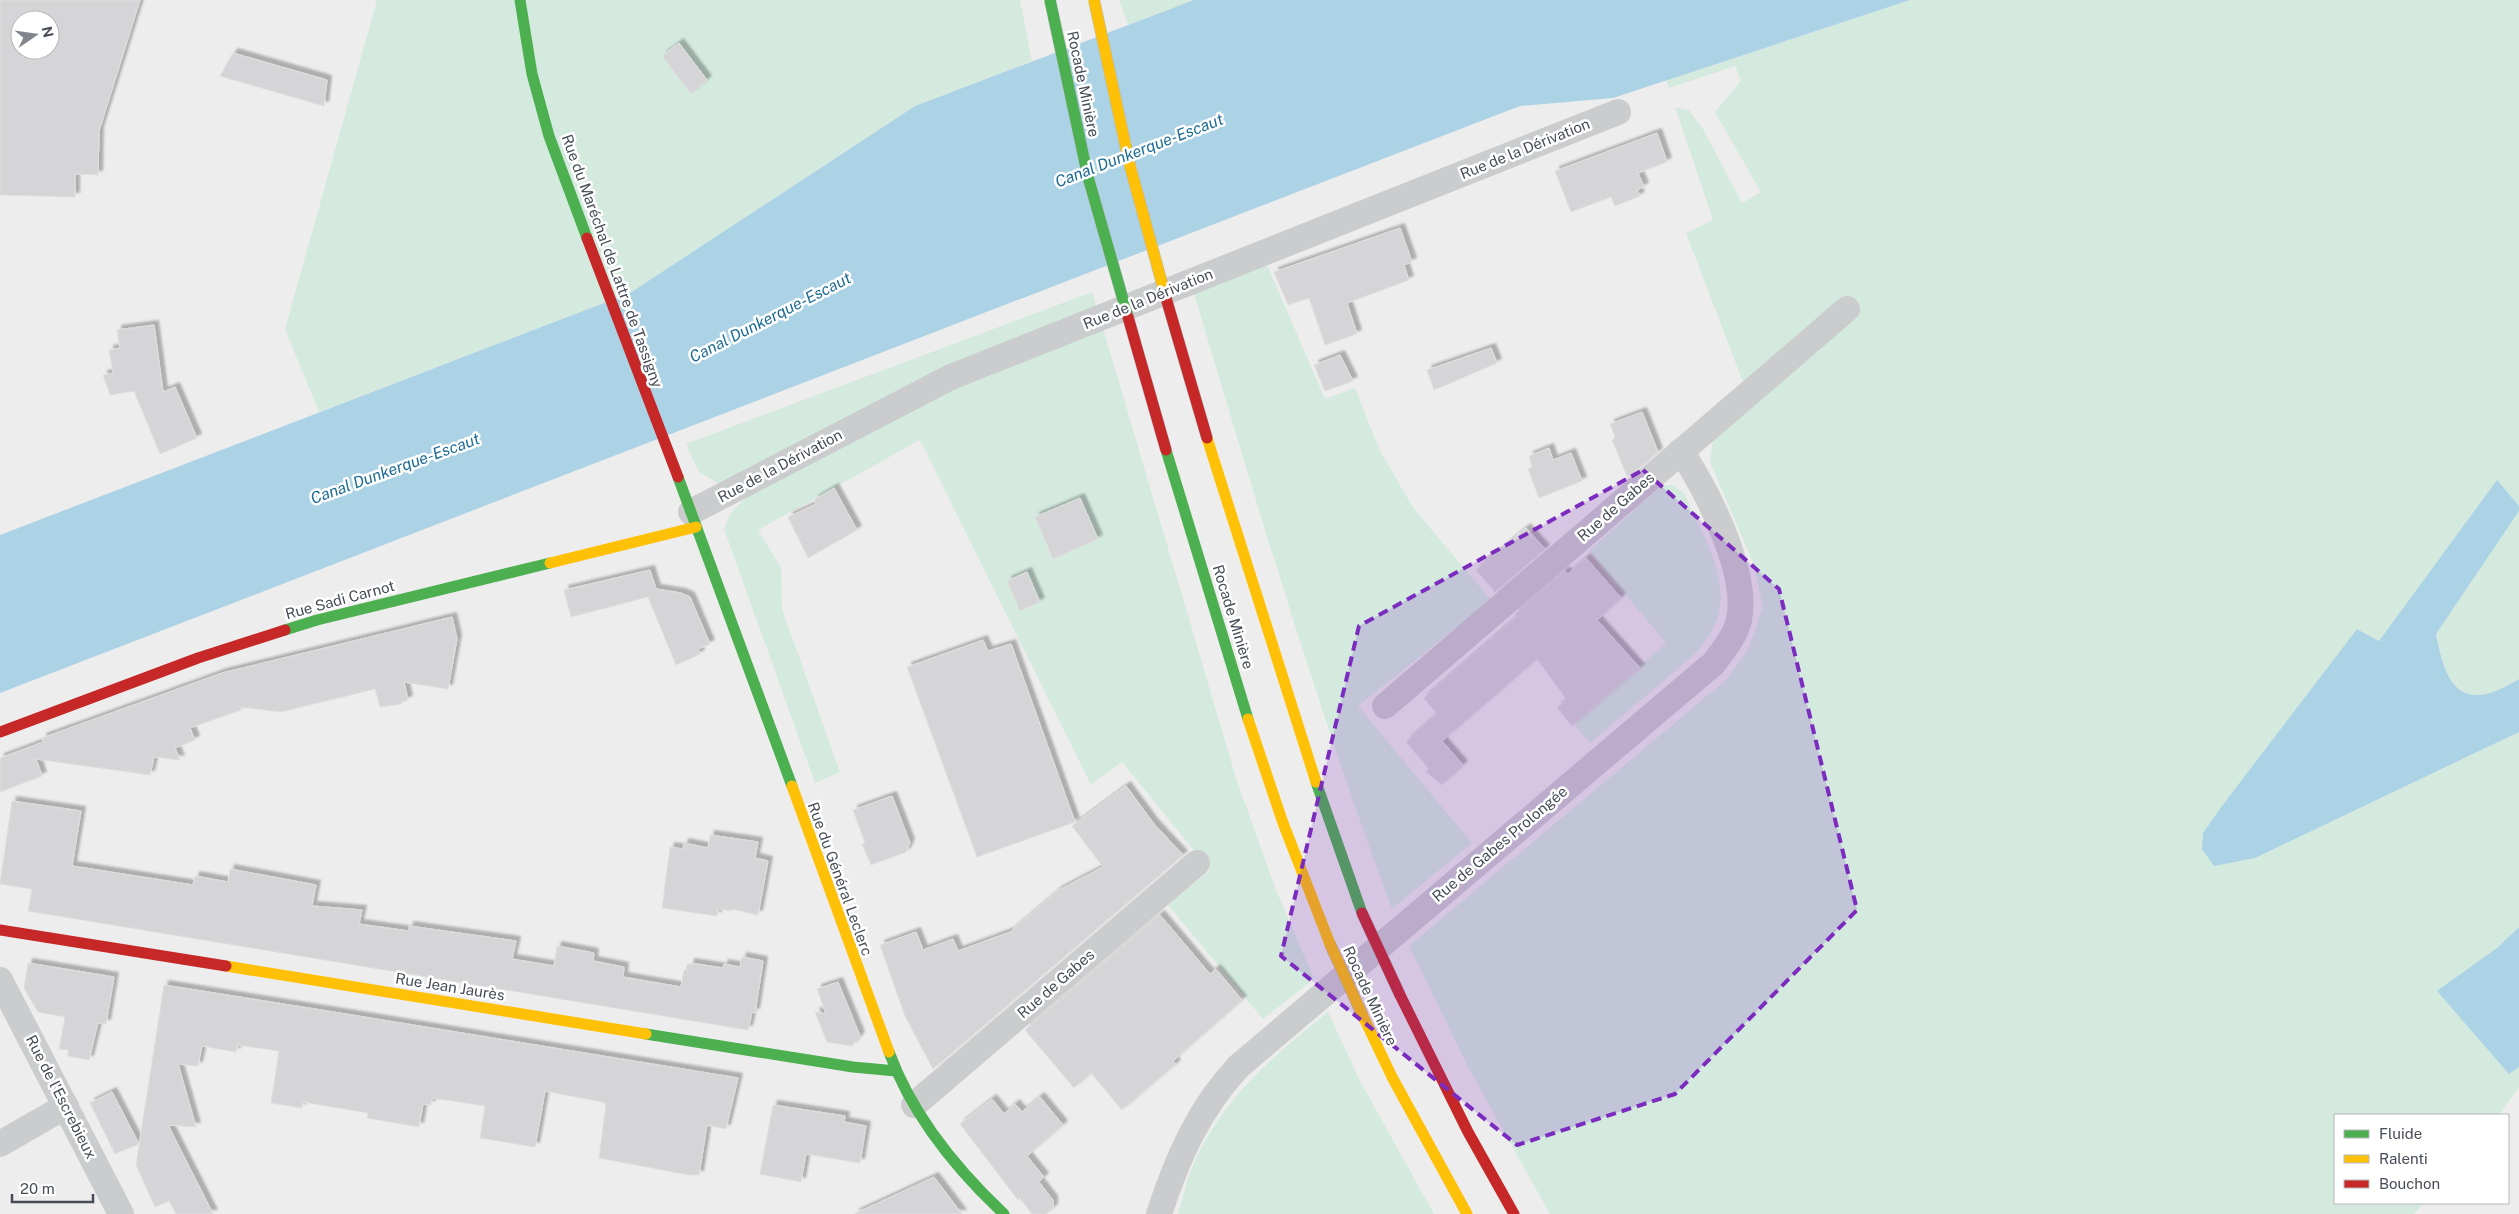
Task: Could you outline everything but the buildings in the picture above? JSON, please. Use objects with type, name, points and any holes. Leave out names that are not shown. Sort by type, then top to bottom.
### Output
[{"type":"main road","name":"Rue du Maréchal de Lattre de Tassigny","points":[[520,0],[525,38],[540,105],[594,257],[691,513]]},
{"type":"main road","name":"Rocade Minière","points":[[1050,0],[1088,177],[1166,450],[1262,760],[1311,900],[1330,944],[1396,1084],[1467,1214]]},
{"type":"main road","name":"Rocade Minière","points":[[1094,0],[1106,64],[1134,180],[1172,322],[1300,740],[1362,913],[1400,995],[1468,1132],[1514,1214]]},
{"type":"main road","name":"Rue Sadi Carnot","points":[[0,732],[217,651],[317,620],[691,513]]},
{"type":"main road","name":"Rue du Général Leclerc","points":[[691,513],[896,1072],[914,1106],[956,1164],[1004,1214]]},
{"type":"main road","name":"Rue Jean Jaurès","points":[[0,930],[896,1072]]},
{"type":"street","name":"Rue de la Dérivation","points":[[691,513],[951,377],[1618,112]]},
{"type":"street","name":"Rue de Gabes","points":[[1385,706],[1847,309]]},
{"type":"street","name":"Rue de Gabes Prolongée","points":[[1159,1214],[1174,1169],[1193,1128],[1216,1092],[1239,1066],[1714,663],[1731,640],[1738,620],[1741,596],[1739,579],[1733,557],[1698,479],[1681,451]]},
{"type":"street","name":"Rue de Gabes","points":[[914,1106],[1197,863]]},
{"type":"street","name":"Rue de l'Escrebieux","points":[[0,980],[122,1214]]},
{"type":"street","points":[[0,1144],[66,1106]]},
{"type":"highlighted area","points":[[1643,470],[1779,589],[1857,910],[1675,1094],[1517,1145],[1281,956],[1359,626]]},
{"type":"green space","points":[[377,0],[1020,0],[1032,61],[915,106],[630,293],[319,412],[285,329]]},
{"type":"green space","points":[[1119,0],[1194,0],[1128,25]]},
{"type":"green space","points":[[1910,0],[2519,0],[2519,506],[2497,481],[2379,641],[2357,629],[2203,833],[2255,858],[2519,732],[2519,927],[2497,948],[2438,992],[2510,1073],[2519,1067],[2519,1087],[2500,1114],[2334,1114],[2334,1204],[2423,1204],[2414,1214],[1550,1214],[1468,1067],[1409,946],[1727,679],[1749,648],[1763,607],[1754,565],[1710,462],[1713,438],[1743,382],[1686,233],[1713,220],[1675,107],[1689,110],[1703,129],[1742,203],[1761,192],[1715,112],[1741,81],[1735,66],[1669,88],[1666,80]]},
{"type":"green space","points":[[1265,260],[1325,399],[1355,388],[1380,451],[1414,509],[1491,600],[1358,706],[1472,843],[1392,909],[1337,755],[1262,521],[1192,287]]},
{"type":"green space","points":[[1092,292],[1097,308],[721,485],[699,472],[686,444]]},
{"type":"green space","points":[[1102,325],[1237,781],[1276,890],[1314,979],[1263,1019],[1168,905],[1210,870],[1122,762],[1091,785],[920,440],[758,530],[781,568],[782,609],[840,772],[815,783],[724,529],[730,514],[750,493],[904,408]]},
{"type":"green space","points":[[1662,485],[1673,485],[1684,493],[1704,535],[1718,575],[1721,595],[1718,615],[1710,635],[1694,655],[1590,743],[1574,724],[1666,643],[1589,551]]},
{"type":"green space","points":[[2519,511],[2519,679],[2490,693],[2476,695],[2466,693],[2457,687],[2445,668],[2436,633]]},
{"type":"green space","points":[[1328,1012],[1360,1081],[1434,1214],[1178,1214],[1186,1184],[1204,1142],[1233,1100],[1269,1062]]},
{"type":"water","name":"Canal Dunkerque-Escaut","points":[[1194,0],[1910,0],[1613,98],[1520,106],[0,693],[0,535],[630,293],[915,106]]},
{"type":"water","points":[[2497,480],[2519,506],[2519,511],[2436,634],[2441,657],[2450,679],[2466,693],[2476,695],[2490,693],[2519,679],[2519,732],[2255,858],[2214,866],[2202,849],[2203,833],[2222,806],[2357,629],[2379,641]]},
{"type":"water","points":[[2519,927],[2519,1067],[2509,1074],[2437,991],[2497,948]]},
{"type":"traffic: fast","points":[[520,0],[532,74],[549,136],[587,238]]},
{"type":"traffic: fast","points":[[1050,0],[1088,177],[1128,317]]},
{"type":"traffic: fast","points":[[1166,450],[1248,719]]},
{"type":"traffic: fast","points":[[678,477],[792,786]]},
{"type":"traffic: fast","points":[[285,630],[317,620],[550,563]]},
{"type":"traffic: fast","points":[[1316,782],[1362,913]]},
{"type":"traffic: fast","points":[[646,1034],[853,1067],[896,1071]]},
{"type":"traffic: fast","points":[[889,1052],[910,1097],[937,1139],[952,1159],[1004,1214]]},
{"type":"traffic: slow","points":[[1094,0],[1130,166],[1166,298]]},
{"type":"traffic: slow","points":[[1207,438],[1316,782]]},
{"type":"traffic: slow","points":[[550,563],[696,527]]},
{"type":"traffic: slow","points":[[1248,719],[1283,823],[1330,944]]},
{"type":"traffic: slow","points":[[792,786],[889,1052]]},
{"type":"traffic: slow","points":[[1330,944],[1363,1016]]},
{"type":"traffic: slow","points":[[226,966],[646,1034]]},
{"type":"traffic: slow","points":[[1363,1016],[1392,1077],[1467,1214]]},
{"type":"traffic: jam","points":[[587,238],[678,477]]},
{"type":"traffic: jam","points":[[1166,298],[1207,438]]},
{"type":"traffic: jam","points":[[1128,317],[1166,450]]},
{"type":"traffic: jam","points":[[0,732],[198,658],[285,630]]},
{"type":"traffic: jam","points":[[1362,913],[1400,995]]},
{"type":"traffic: jam","points":[[0,930],[226,966]]},
{"type":"traffic: jam","points":[[1400,995],[1468,1132],[1514,1214]]}]
